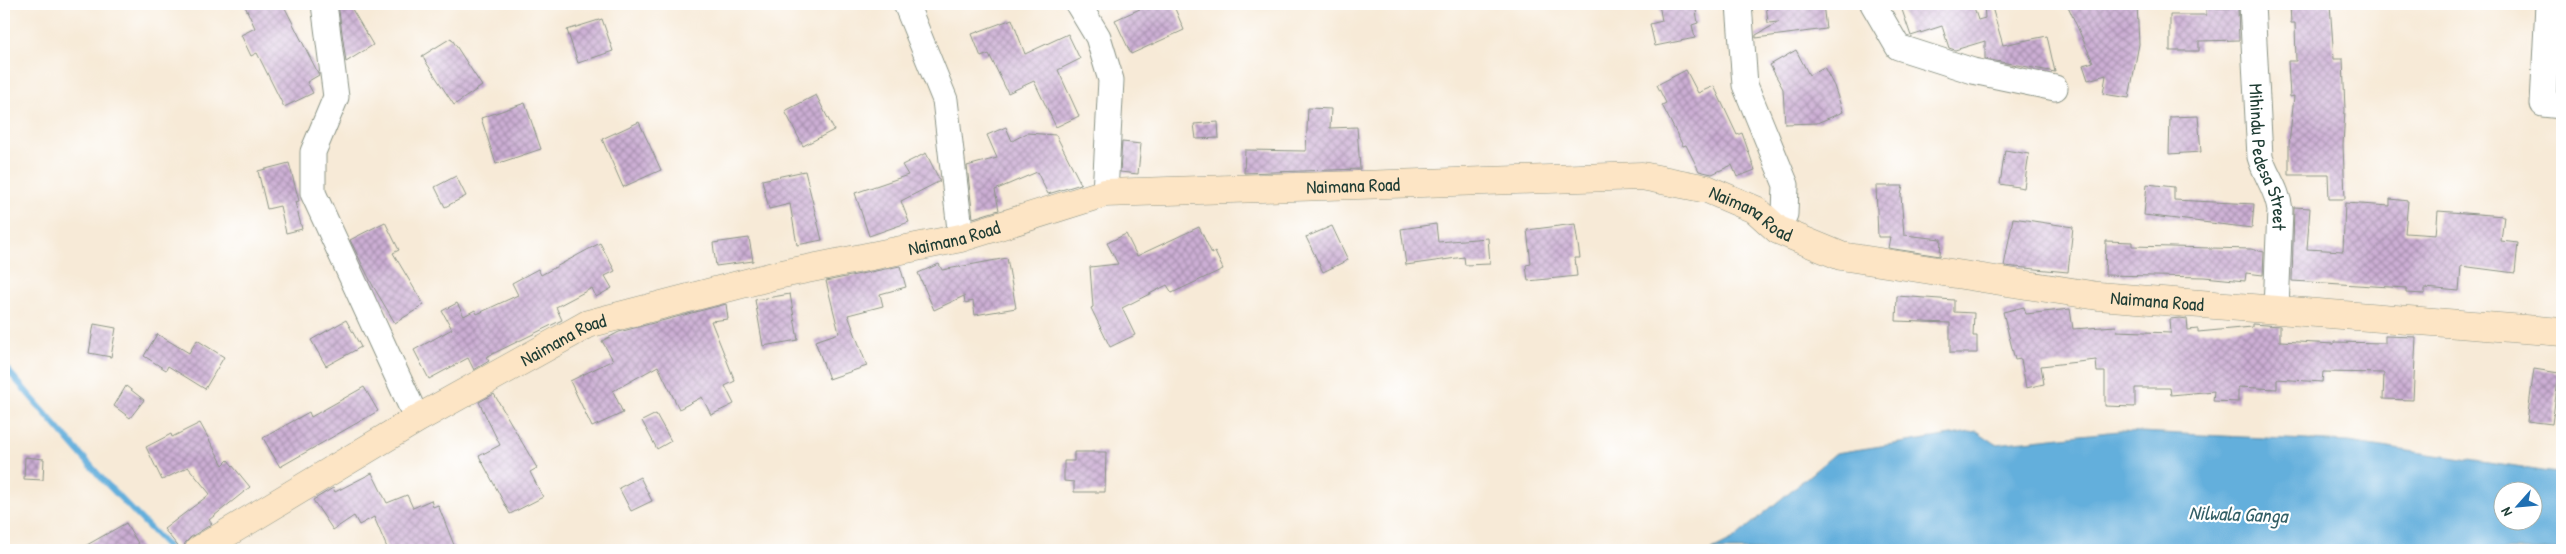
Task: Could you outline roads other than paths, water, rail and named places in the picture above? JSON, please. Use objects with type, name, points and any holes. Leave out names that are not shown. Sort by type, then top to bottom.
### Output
[{"type":"street","points":[[324,4],[336,97],[313,152],[313,194],[417,419]]},
{"type":"street","points":[[906,4],[945,100],[961,238]]},
{"type":"street","points":[[1078,4],[1098,37],[1111,80],[1105,194]]},
{"type":"street","points":[[1738,4],[1745,85],[1786,185],[1785,214],[1778,230]]},
{"type":"street","points":[[1872,4],[1898,47],[1972,71],[2055,88]]},
{"type":"street","name":"Mihindu Pedesa Street","points":[[2252,4],[2260,156],[2264,171],[2279,196],[2276,309]]},
{"type":"street","points":[[2548,4],[2543,104],[2562,106]]},
{"type":"street","name":"Naimana Road","points":[[199,550],[417,419],[588,324],[777,275],[961,238],[1105,194],[1642,176],[1706,189],[1756,210],[1778,230],[1841,256],[2098,296],[2562,332]]},
{"type":"water","name":"Nilwala Ganga","points":[[1977,431],[1996,444],[2119,431],[2348,442],[2562,475],[2562,550],[1712,550],[1732,540],[1836,453]]},
{"type":"waterway","points":[[4,366],[104,481],[171,550]]}]
